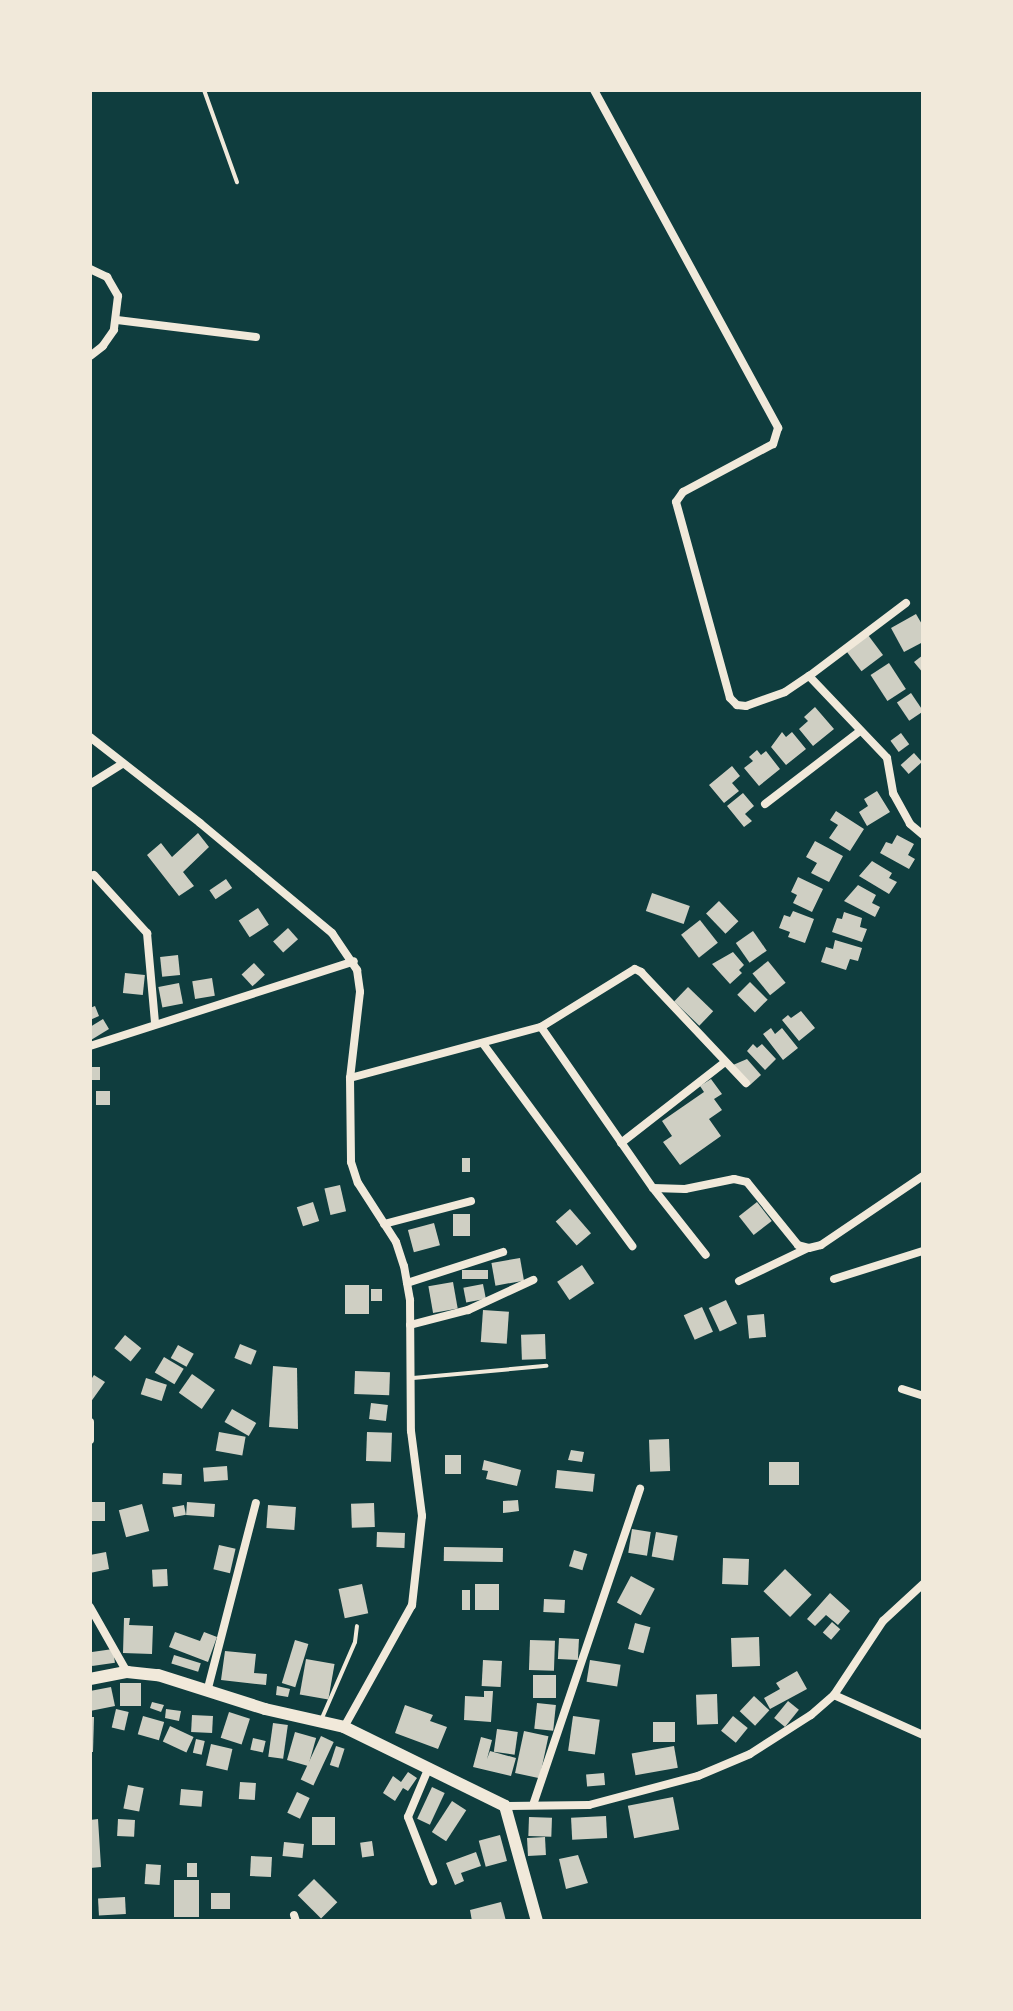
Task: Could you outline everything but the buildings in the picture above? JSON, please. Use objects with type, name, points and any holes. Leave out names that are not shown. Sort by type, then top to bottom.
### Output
[{"type":"main road","points":[[90,1679],[127,1672],[158,1675],[208,1688],[265,1709],[344,1727],[505,1806],[537,1921]]},
{"type":"street","points":[[594,90],[779,430],[773,444],[683,492],[676,502],[730,698],[737,705],[746,706],[785,692],[906,603]]},
{"type":"street","points":[[90,269],[107,277],[118,296],[117,320],[103,346],[90,356]]},
{"type":"street","points":[[117,320],[256,337]]},
{"type":"street","points":[[809,676],[887,758],[893,793],[910,824],[923,835]]},
{"type":"street","points":[[765,804],[860,731]]},
{"type":"street","points":[[90,737],[298,904],[332,933],[354,961],[360,992],[350,1078],[351,1162],[358,1183],[396,1242],[407,1283],[411,1431],[422,1516],[412,1605],[344,1727]]},
{"type":"street","points":[[90,784],[123,763]]},
{"type":"street","points":[[94,875],[147,933],[155,1023]]},
{"type":"street","points":[[90,1046],[354,961]]},
{"type":"street","points":[[350,1078],[484,1045],[541,1027],[631,970],[639,969],[746,1083]]},
{"type":"street","points":[[541,1027],[653,1188],[706,1255]]},
{"type":"street","points":[[484,1045],[632,1246]]},
{"type":"street","points":[[621,1143],[725,1062]]},
{"type":"street","points":[[739,1281],[836,1236],[923,1176]]},
{"type":"street","points":[[653,1188],[685,1189],[734,1179],[747,1182],[798,1245],[809,1248]]},
{"type":"street","points":[[384,1224],[471,1201]]},
{"type":"street","points":[[834,1279],[923,1251]]},
{"type":"street","points":[[407,1283],[503,1252]]},
{"type":"street","points":[[410,1325],[468,1310],[533,1280]]},
{"type":"street","points":[[902,1389],[923,1396]]},
{"type":"street","points":[[90,1422],[90,1440]]},
{"type":"street","points":[[533,1805],[640,1489]]},
{"type":"street","points":[[208,1688],[256,1503]]},
{"type":"street","points":[[505,1806],[589,1805],[698,1776],[750,1754],[811,1715],[834,1695],[883,1621],[923,1584]]},
{"type":"street","points":[[90,1607],[127,1672]]},
{"type":"street","points":[[834,1695],[923,1735]]},
{"type":"street","points":[[429,1767],[408,1817],[433,1881]]},
{"type":"lane","points":[[204,90],[237,182]]},
{"type":"lane","points":[[410,1378],[546,1366]]},
{"type":"lane","points":[[321,1720],[355,1642],[357,1626]]}]
